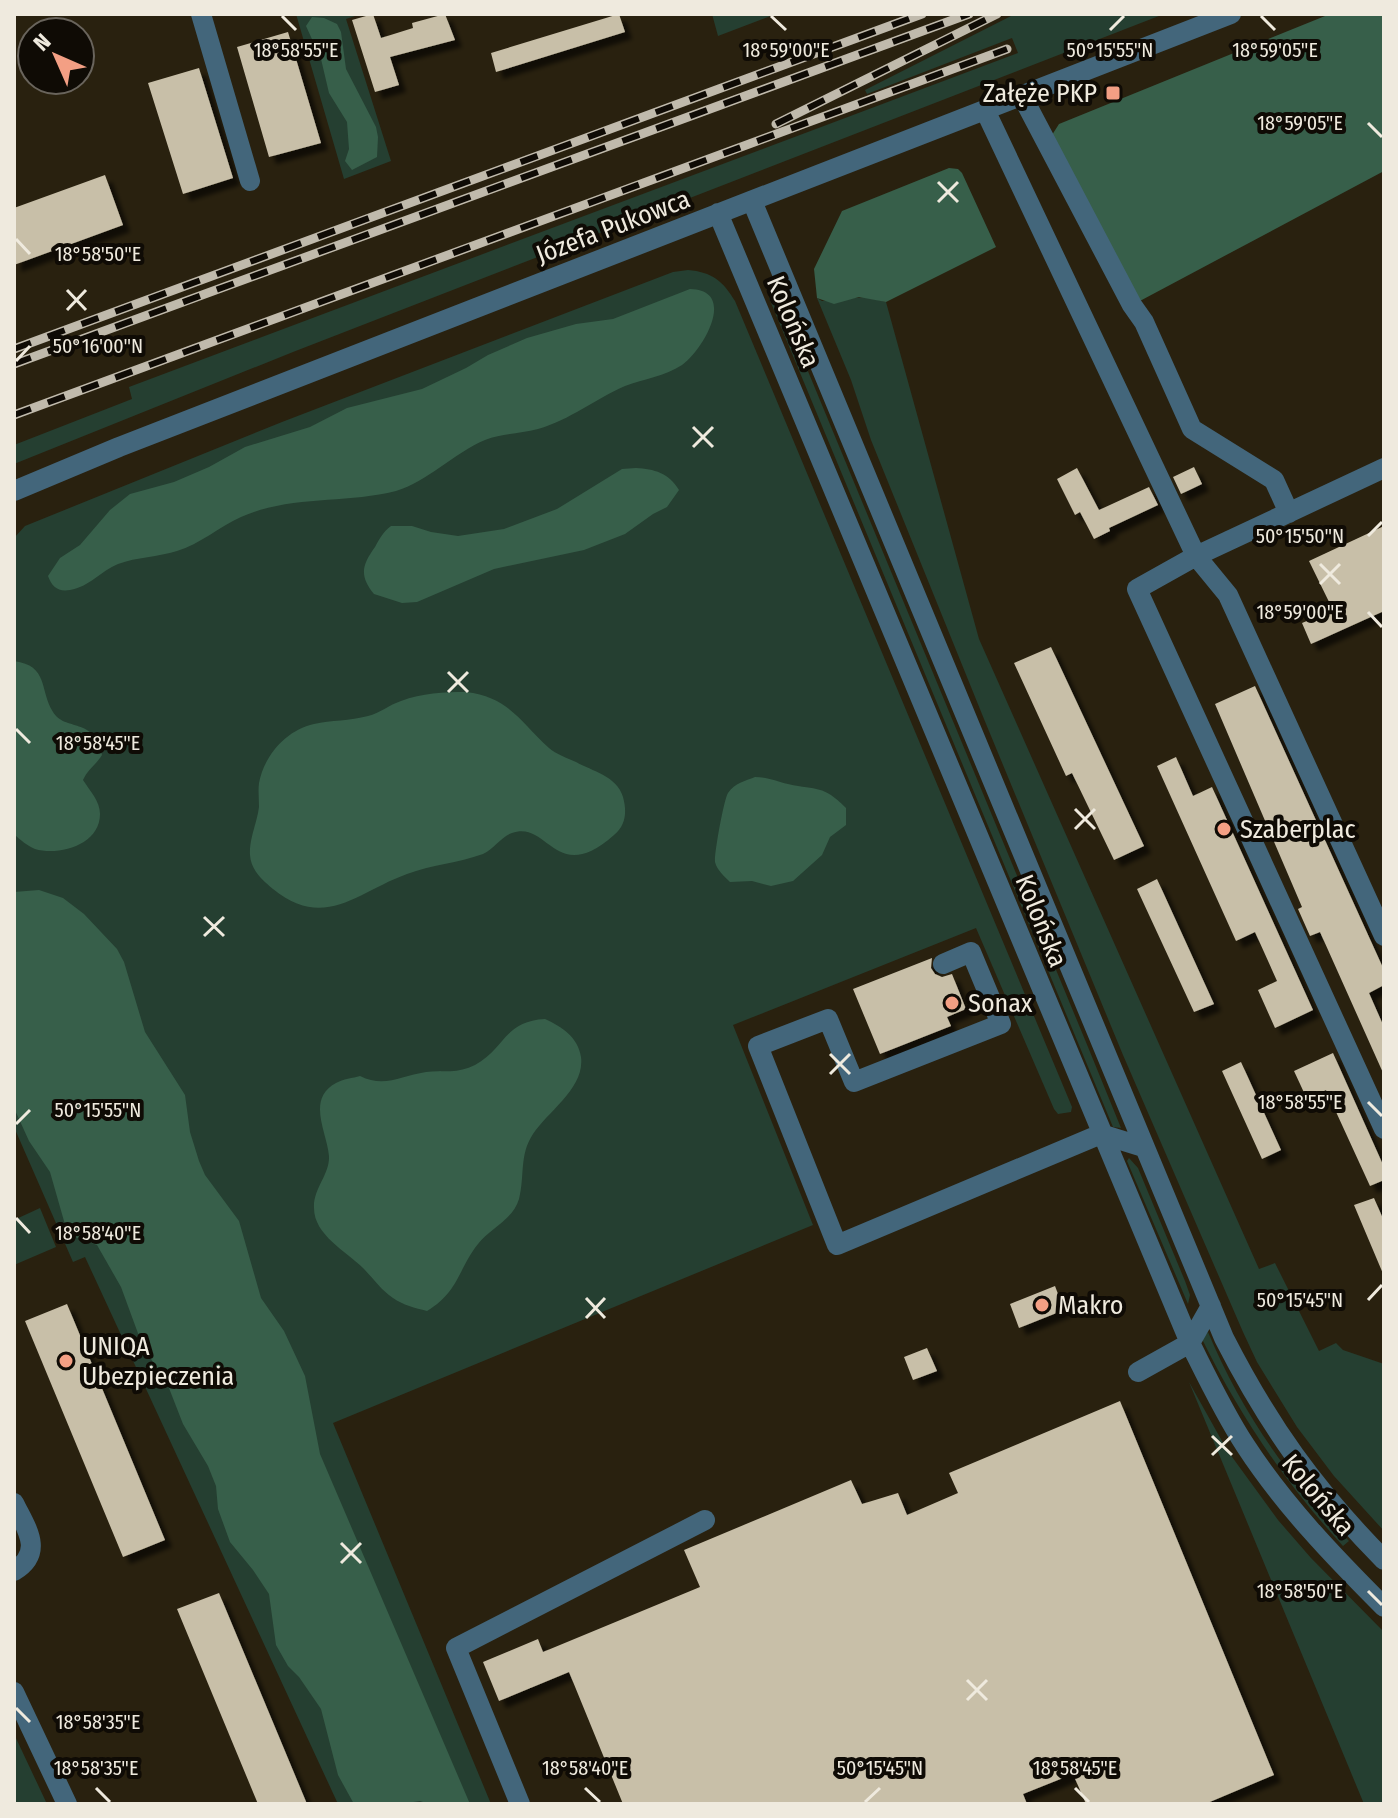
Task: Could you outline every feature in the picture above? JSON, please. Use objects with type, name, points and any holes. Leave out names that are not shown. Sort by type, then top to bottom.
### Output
[{"type":"street","points":[[201,14],[250,181]]},
{"type":"street","name":"Józefa Pukowca","points":[[14,491],[119,447],[1231,14]]},
{"type":"street","points":[[1022,96],[1132,305],[1144,322],[1192,429],[1274,480],[1289,513]]},
{"type":"street","points":[[985,110],[1196,556],[1228,595],[1384,936]]},
{"type":"street","name":"Kolońska","points":[[752,201],[1211,1306],[1245,1379],[1271,1425],[1318,1488],[1384,1560]]},
{"type":"street","name":"Kolońska","points":[[718,213],[1190,1343],[1244,1444],[1274,1486],[1326,1547],[1384,1607]]},
{"type":"street","points":[[1384,468],[1196,556],[1137,589],[1384,1129]]},
{"type":"street","points":[[943,964],[971,952],[1001,1024],[854,1082],[828,1019],[758,1046],[837,1245],[1101,1134],[1143,1147]]},
{"type":"street","points":[[1138,1372],[1190,1343],[1211,1306]]},
{"type":"street","points":[[14,1503],[30,1535],[32,1549],[25,1564],[14,1571]]},
{"type":"street","points":[[520,1804],[456,1648],[705,1520]]},
{"type":"street","points":[[14,1692],[67,1804]]},
{"type":"green space","points":[[296,14],[361,14],[346,19],[391,161],[344,179]]},
{"type":"green space","points":[[712,14],[776,14],[718,36]]},
{"type":"green space","points":[[1015,14],[1164,14],[293,352],[14,464],[14,445],[132,399],[129,387],[1018,53],[1012,38],[867,94],[865,90]]},
{"type":"green space","points":[[1330,14],[1384,14],[1384,171],[1138,302],[1052,135],[1059,124]]},
{"type":"green space","points":[[312,17],[337,24],[346,69],[376,127],[377,157],[352,170],[345,161],[349,149],[347,122],[329,93],[321,59],[306,26]]},
{"type":"green space","points":[[949,168],[962,173],[996,247],[886,302],[859,297],[834,304],[817,298],[814,269],[842,211]]},
{"type":"green space","points":[[688,270],[716,279],[735,301],[1072,1107],[1071,1112],[1058,1114],[1054,1109],[976,928],[733,1025],[813,1225],[333,1423],[491,1804],[338,1804],[85,1257],[73,1262],[14,1127],[14,538],[25,526],[282,422],[673,272]]},
{"type":"green space","points":[[690,289],[704,292],[712,299],[712,322],[699,347],[682,365],[669,372],[625,386],[550,425],[485,440],[419,481],[396,491],[260,510],[185,548],[118,564],[77,588],[59,589],[48,576],[60,558],[80,545],[110,510],[130,494],[174,482],[245,447],[310,427],[347,408],[422,389],[527,338],[576,324],[613,319]]},
{"type":"green space","points":[[776,294],[1121,1128],[1113,1127],[769,298]]},
{"type":"green space","points":[[865,297],[886,302],[979,639],[1259,1269],[1275,1263],[1319,1351],[1336,1343],[1343,1350],[1384,1364],[1384,1531],[1334,1476],[1297,1427],[1257,1362],[1123,1055],[871,440],[851,380],[817,298],[822,301]]},
{"type":"green space","points":[[636,468],[660,473],[679,490],[667,507],[625,534],[584,550],[494,569],[417,602],[402,603],[374,594],[366,582],[364,570],[367,559],[391,526],[412,526],[458,536],[504,529],[557,509],[622,469]]},
{"type":"green space","points":[[14,661],[38,673],[58,718],[86,730],[98,743],[102,755],[83,780],[98,805],[98,825],[86,841],[76,846],[45,851],[24,843],[14,834]]},
{"type":"green space","points":[[466,692],[504,705],[552,750],[615,784],[625,808],[623,823],[618,831],[594,849],[578,855],[566,854],[525,831],[512,833],[483,854],[407,874],[356,898],[325,907],[309,907],[292,901],[261,878],[252,865],[250,855],[259,807],[259,783],[271,754],[286,738],[304,727],[368,716],[417,696]]},
{"type":"green space","points":[[755,777],[819,790],[831,795],[846,808],[846,825],[830,837],[822,855],[793,881],[771,886],[752,881],[730,882],[716,865],[718,838],[728,793]]},
{"type":"green space","points":[[39,890],[63,898],[84,914],[117,949],[124,962],[145,1032],[185,1095],[190,1132],[205,1175],[239,1221],[261,1298],[284,1331],[305,1376],[320,1454],[470,1804],[429,1804],[420,1801],[354,1804],[338,1775],[321,1709],[276,1645],[269,1594],[230,1542],[208,1466],[183,1424],[167,1383],[143,1347],[121,1287],[97,1245],[75,1237],[66,1228],[50,1172],[29,1141],[14,1108],[14,892]]},
{"type":"green space","points":[[545,1019],[573,1038],[581,1057],[581,1068],[572,1089],[529,1142],[516,1206],[478,1244],[452,1288],[438,1304],[427,1311],[401,1303],[332,1242],[315,1218],[314,1201],[329,1163],[320,1116],[322,1098],[336,1083],[360,1076],[385,1081],[426,1072],[469,1068],[485,1059],[513,1030],[531,1021]]},
{"type":"green space","points":[[1129,1158],[1138,1168],[1185,1281],[1190,1295],[1188,1304],[1127,1161]]},
{"type":"green space","points":[[40,1208],[56,1247],[14,1265],[14,1220]]},
{"type":"green space","points":[[1208,1332],[1235,1389],[1268,1443],[1307,1494],[1349,1541],[1343,1546],[1302,1498],[1248,1422],[1202,1339]]},
{"type":"green space","points":[[1189,1382],[1227,1450],[1278,1520],[1384,1632],[1384,1804],[1364,1804]]},
{"type":"green space","points":[[14,1734],[47,1804],[14,1804]]},
{"type":"building","points":[[373,14],[381,38],[413,28],[412,23],[445,14],[455,40],[390,57],[399,85],[375,92],[352,20]]},
{"type":"building","points":[[619,14],[625,32],[496,72],[491,53]]},
{"type":"building","points":[[288,32],[321,143],[269,157],[237,47]]},
{"type":"building","points":[[199,68],[233,178],[183,194],[148,83]]},
{"type":"building","points":[[105,175],[123,225],[14,265],[14,208]]},
{"type":"building","points":[[1194,467],[1202,484],[1181,494],[1173,477]]},
{"type":"building","points":[[1077,468],[1099,510],[1149,487],[1158,505],[1109,528],[1110,531],[1094,539],[1080,512],[1075,515],[1057,479]]},
{"type":"building","points":[[1384,526],[1384,611],[1311,644],[1302,623],[1333,610],[1309,561]]},
{"type":"building","points":[[1051,647],[1144,846],[1114,860],[1072,773],[1066,776],[1014,663]]},
{"type":"building","points":[[1255,686],[1384,970],[1384,985],[1369,993],[1384,1027],[1384,1075],[1320,932],[1310,936],[1298,909],[1302,907],[1215,704]]},
{"type":"building","points":[[1176,757],[1193,796],[1212,787],[1313,1010],[1275,1028],[1258,990],[1277,981],[1255,932],[1236,941],[1157,766]]},
{"type":"building","points":[[1157,879],[1214,1004],[1194,1012],[1137,889]]},
{"type":"building","points":[[932,958],[931,968],[935,974],[942,977],[952,974],[966,1009],[947,1017],[951,1026],[880,1054],[853,989]]},
{"type":"building","points":[[1333,1053],[1384,1167],[1384,1180],[1370,1186],[1326,1090],[1307,1099],[1294,1071]]},
{"type":"building","points":[[1241,1062],[1281,1150],[1262,1159],[1222,1071]]},
{"type":"building","points":[[1374,1198],[1384,1221],[1384,1276],[1354,1205]]},
{"type":"building","points":[[1055,1286],[1064,1310],[1019,1328],[1010,1304]]},
{"type":"building","points":[[67,1304],[165,1540],[123,1557],[25,1321]]},
{"type":"building","points":[[927,1348],[937,1371],[913,1380],[904,1357]]},
{"type":"building","points":[[1120,1401],[1274,1775],[1205,1804],[1086,1804],[1073,1774],[1023,1794],[1027,1804],[623,1804],[569,1672],[499,1701],[483,1662],[538,1639],[543,1652],[700,1587],[684,1550],[851,1480],[862,1504],[898,1493],[907,1515],[958,1493],[949,1473]]},
{"type":"building","points":[[219,1593],[307,1804],[258,1804],[177,1609]]},
{"type":"railway","points":[[14,349],[922,14]]},
{"type":"railway","points":[[14,364],[969,14]]},
{"type":"railway","points":[[776,124],[997,14]]},
{"type":"railway","points":[[14,415],[1007,49]]},
{"type":"place","name":"Załęże PKP","points":[[1113,93]]},
{"type":"place","name":"Szaberplac","points":[[1224,829]]},
{"type":"place","name":"Sonax","points":[[952,1003]]},
{"type":"place","name":"Makro","points":[[1042,1305]]},
{"type":"place","name":"UNIQA Ubezpieczenia","points":[[66,1361]]}]
